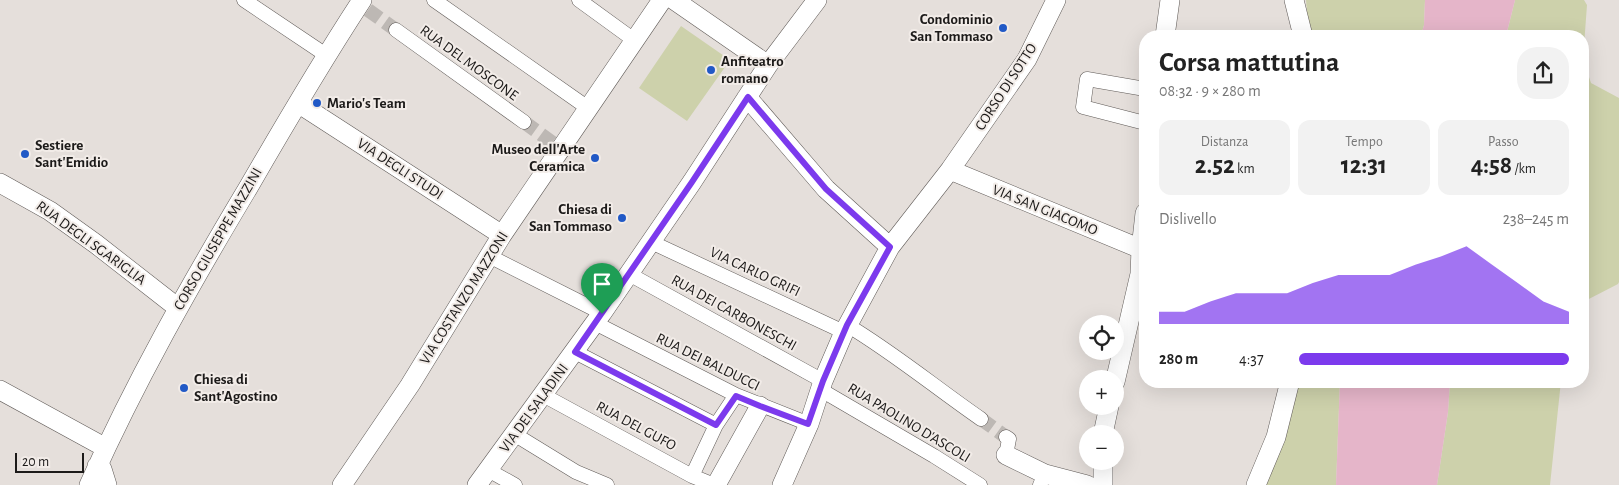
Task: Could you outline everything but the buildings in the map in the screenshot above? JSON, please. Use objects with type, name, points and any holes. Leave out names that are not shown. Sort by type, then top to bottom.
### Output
[{"type":"street","points":[[244,0],[326,54]]},
{"type":"street","points":[[434,0],[587,109]]},
{"type":"street","points":[[579,0],[634,40]]},
{"type":"street","name":"VIA COSTANZO MAZZONI","points":[[342,485],[410,385],[502,235],[559,147],[662,0]]},
{"type":"street","points":[[674,0],[768,65]]},
{"type":"street","name":"VIA DEI SALADINI","points":[[483,478],[599,318],[692,182],[768,65],[817,0]]},
{"type":"street","name":"CORSO DI SOTTO","points":[[782,485],[846,329],[890,247],[950,170],[1027,59],[1056,0]]},
{"type":"street","points":[[1166,30],[1170,0]]},
{"type":"street","points":[[1294,0],[1302,30]]},
{"type":"street","name":"CORSO GIUSEPPE MAZZINI","points":[[89,485],[139,379],[211,249],[326,54],[363,5]]},
{"type":"street","name":"RUA DEL MOSCONE","points":[[396,30],[524,122]]},
{"type":"street","points":[[1139,88],[1087,79],[1083,107],[1139,121]]},
{"type":"street","points":[[748,97],[826,189],[890,247]]},
{"type":"street","name":"VIA DEGLI STUDI","points":[[298,103],[502,235]]},
{"type":"street","name":"VIA SAN GIACOMO","points":[[950,170],[1139,247]]},
{"type":"street","name":"RUA DEGLI SGARIGLIA","points":[[0,183],[50,211],[178,308]]},
{"type":"street","name":"VIA CARLO GRIFI","points":[[651,242],[882,346],[940,391],[981,419]]},
{"type":"street","name":"RUA DEI BALDUCCI","points":[[489,256],[599,318],[646,350],[736,396],[808,424]]},
{"type":"street","name":"RUA DEI CARBONESCHI","points":[[629,274],[822,386]]},
{"type":"street","points":[[1118,370],[1139,278]]},
{"type":"street","points":[[575,352],[716,425]]},
{"type":"street","name":"RUA PAOLINO D'ASCOLI","points":[[822,386],[980,485]]},
{"type":"street","points":[[1256,485],[1276,437],[1288,388]]},
{"type":"street","points":[[0,390],[106,448]]},
{"type":"street","name":"RUA DEL GUFO","points":[[543,394],[692,476],[715,485]]},
{"type":"street","points":[[692,476],[716,425],[736,396]]},
{"type":"street","points":[[715,485],[760,406]]},
{"type":"street","points":[[514,434],[576,472],[607,485]]},
{"type":"street","points":[[1007,444],[1042,479],[1087,485]]},
{"type":"street","points":[[97,466],[102,469],[107,485]]},
{"type":"street","points":[[1103,470],[1103,485]]},
{"type":"street","points":[[483,478],[515,485]]},
{"type":"green space","points":[[1306,0],[1425,0],[1423,30],[1308,30]]},
{"type":"green space","points":[[1515,0],[1584,0],[1587,5],[1585,30],[1508,30]]},
{"type":"green space","points":[[681,26],[730,60],[687,121],[639,88]]},
{"type":"green space","points":[[1589,77],[1591,83],[1619,98],[1618,284],[1589,299]]},
{"type":"green space","points":[[1286,388],[1340,388],[1336,485],[1259,485]]},
{"type":"green space","points":[[1450,388],[1560,388],[1550,485],[1437,485],[1448,412]]},
{"type":"shaded area","points":[[1425,0],[1515,0],[1508,30],[1423,30]]},
{"type":"shaded area","points":[[1340,388],[1450,388],[1448,412],[1437,485],[1336,485]]},
{"type":"tunnel","points":[[368,10],[396,30]]},
{"type":"tunnel","points":[[524,122],[557,146]]},
{"type":"tunnel","points":[[981,419],[1006,437]]},
{"type":"place","name":"Condominio San Tommaso","points":[[1003,28]]},
{"type":"place","name":"Anfiteatro romano","points":[[711,70]]},
{"type":"place","name":"Mario's Team","points":[[317,103]]},
{"type":"place","name":"Sestiere Sant'Emidio","points":[[25,154]]},
{"type":"place","name":"Museo dell'Arte Ceramica","points":[[595,158]]},
{"type":"place","name":"Chiesa di San Tommaso","points":[[622,218]]},
{"type":"place","name":"Chiesa di Sant'Agostino","points":[[184,388]]},
{"type":"route","points":[[748,97],[826,189],[890,247],[847,325],[823,381],[808,424],[736,396],[716,425],[575,352],[602,314],[748,97]]}]
